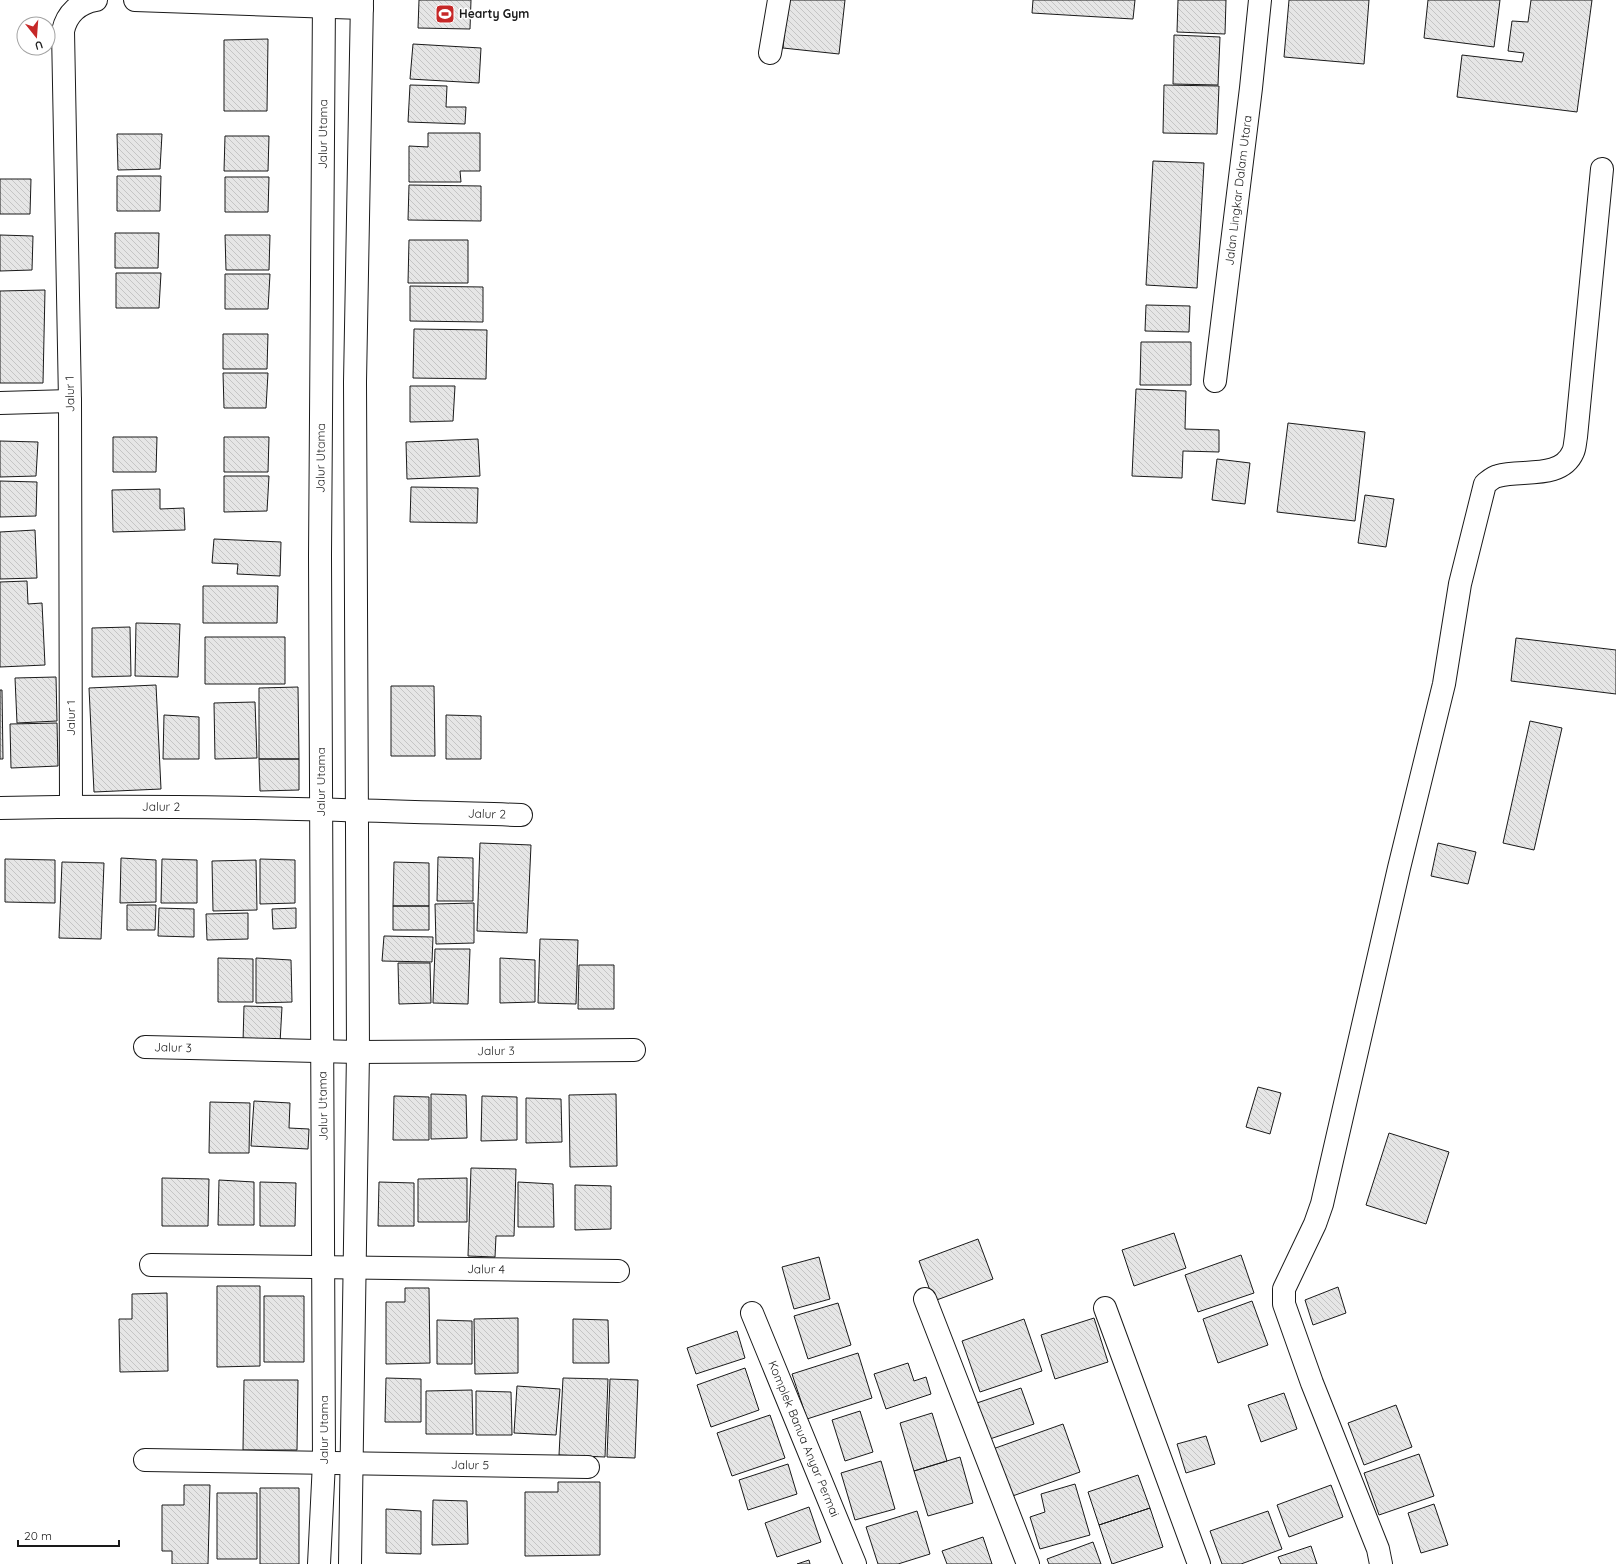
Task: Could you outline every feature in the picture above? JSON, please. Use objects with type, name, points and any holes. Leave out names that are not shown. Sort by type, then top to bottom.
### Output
[{"type":"street","name":"Jalur 1","points":[[71,806],[70,401],[63,31],[65,21],[74,10],[85,2],[96,0]]},
{"type":"street","points":[[135,0],[362,4],[356,382],[356,810],[358,1052],[350,1564]]},
{"type":"street","points":[[770,53],[779,0]]},
{"type":"street","name":"Jalan Lingkar Dalam Utara","points":[[1215,381],[1251,88],[1260,0]]},
{"type":"street","name":"Jalur Utama","points":[[319,1564],[324,1462],[320,548],[324,4]]},
{"type":"street","points":[[1381,1564],[1378,1549],[1315,1391],[1288,1317],[1284,1304],[1284,1289],[1315,1224],[1322,1204],[1396,883],[1444,684],[1460,584],[1485,484],[1496,476],[1505,474],[1553,470],[1567,462],[1573,453],[1576,437],[1602,168]]},
{"type":"street","points":[[322,380],[356,382]]},
{"type":"street","points":[[0,403],[70,401]]},
{"type":"street","name":"Jalur 2","points":[[0,808],[71,806],[356,810],[521,815]]},
{"type":"street","name":"Jalur 3","points":[[145,1047],[358,1052],[634,1050]]},
{"type":"street","points":[[151,1265],[324,1267]]},
{"type":"street","name":"Jalur 4","points":[[324,1267],[618,1271]]},
{"type":"street","points":[[925,1299],[1028,1564]]},
{"type":"street","points":[[1105,1308],[1199,1564]]},
{"type":"street","name":"Komplek Banua Anyar Permai","points":[[752,1313],[855,1564]]},
{"type":"street","points":[[146,1460],[324,1462]]},
{"type":"street","name":"Jalur 5","points":[[324,1462],[588,1466]]},
{"type":"building","name":"Hearty Gym","points":[[419,0],[471,0],[470,29],[418,28]]},
{"type":"building","points":[[788,0],[845,0],[839,54],[783,48]]},
{"type":"building","points":[[1033,0],[1135,0],[1133,19],[1032,13]]},
{"type":"building","points":[[1178,0],[1226,0],[1225,34],[1177,32]]},
{"type":"building","points":[[1289,0],[1369,0],[1364,64],[1284,57]]},
{"type":"building","points":[[1428,0],[1500,0],[1494,47],[1424,38]]},
{"type":"building","points":[[1531,0],[1592,0],[1577,112],[1457,97],[1462,55],[1522,62],[1524,53],[1508,51],[1512,21],[1528,22]]},
{"type":"building","points":[[1174,35],[1220,37],[1218,85],[1173,84]]},
{"type":"building","points":[[268,39],[267,111],[224,111],[224,40]]},
{"type":"building","points":[[413,44],[481,48],[479,83],[410,79]]},
{"type":"building","points":[[410,85],[447,86],[446,107],[466,107],[465,124],[408,122]]},
{"type":"building","points":[[1164,85],[1219,86],[1217,134],[1163,133]]},
{"type":"building","points":[[428,133],[480,133],[480,171],[460,171],[461,182],[409,182],[409,146],[428,147]]},
{"type":"building","points":[[117,134],[162,134],[160,169],[118,170]]},
{"type":"building","points":[[225,136],[269,136],[268,171],[224,171]]},
{"type":"building","points":[[1153,161],[1204,163],[1197,288],[1146,285]]},
{"type":"building","points":[[117,176],[161,176],[160,211],[117,211]]},
{"type":"building","points":[[225,177],[269,177],[268,212],[225,212]]},
{"type":"building","points":[[0,179],[31,179],[30,214],[0,214]]},
{"type":"building","points":[[409,185],[481,186],[481,221],[408,220]]},
{"type":"building","points":[[115,233],[159,233],[158,268],[115,268]]},
{"type":"building","points":[[0,235],[33,236],[32,270],[0,271]]},
{"type":"building","points":[[225,235],[270,235],[269,270],[226,270]]},
{"type":"building","points":[[409,240],[468,240],[468,283],[408,283]]},
{"type":"building","points":[[116,273],[161,273],[159,308],[116,308]]},
{"type":"building","points":[[225,274],[270,274],[268,309],[225,309]]},
{"type":"building","points":[[410,286],[483,287],[483,322],[410,321]]},
{"type":"building","points":[[45,290],[43,383],[0,383],[0,291]]},
{"type":"building","points":[[1146,305],[1190,306],[1189,332],[1145,331]]},
{"type":"building","points":[[414,329],[487,330],[486,379],[413,378]]},
{"type":"building","points":[[223,334],[268,334],[267,369],[223,369]]},
{"type":"building","points":[[1141,342],[1191,342],[1191,385],[1140,385]]},
{"type":"building","points":[[223,373],[268,373],[266,408],[224,408]]},
{"type":"building","points":[[410,386],[455,386],[453,421],[410,422]]},
{"type":"building","points":[[1136,389],[1186,391],[1185,429],[1219,430],[1219,452],[1183,451],[1182,478],[1132,476]]},
{"type":"building","points":[[1288,423],[1365,432],[1355,521],[1277,512]]},
{"type":"building","points":[[113,437],[157,437],[156,472],[113,472]]},
{"type":"building","points":[[224,437],[269,437],[268,472],[224,472]]},
{"type":"building","points":[[478,439],[480,476],[407,479],[406,442]]},
{"type":"building","points":[[0,441],[38,442],[36,476],[0,477]]},
{"type":"building","points":[[1217,459],[1250,463],[1245,504],[1212,500]]},
{"type":"building","points":[[224,476],[269,476],[267,511],[224,512]]},
{"type":"building","points":[[0,481],[37,482],[36,516],[0,517]]},
{"type":"building","points":[[411,487],[478,488],[477,523],[410,522]]},
{"type":"building","points":[[160,489],[160,509],[184,508],[185,530],[113,532],[112,490]]},
{"type":"building","points":[[1365,495],[1394,499],[1386,547],[1358,543]]},
{"type":"building","points":[[35,530],[37,578],[0,579],[0,532]]},
{"type":"building","points":[[214,539],[281,542],[280,576],[237,574],[238,564],[212,563]]},
{"type":"building","points":[[27,581],[28,604],[42,603],[45,665],[0,667],[0,582]]},
{"type":"building","points":[[203,586],[278,586],[277,623],[203,623]]},
{"type":"building","points":[[136,623],[180,624],[178,677],[135,676]]},
{"type":"building","points":[[130,627],[131,676],[92,677],[92,628]]},
{"type":"building","points":[[205,637],[285,637],[285,684],[205,684]]},
{"type":"building","points":[[1516,638],[1616,650],[1616,694],[1511,681]]},
{"type":"building","points":[[56,677],[57,721],[17,723],[15,678]]},
{"type":"building","points":[[156,685],[161,789],[94,792],[89,688]]},
{"type":"building","points":[[391,686],[434,686],[435,756],[391,756]]},
{"type":"building","points":[[298,687],[299,759],[259,759],[259,688]]},
{"type":"building","points":[[0,690],[2,690],[3,759],[0,759]]},
{"type":"building","points":[[255,702],[257,758],[215,759],[214,703]]},
{"type":"building","points":[[164,715],[199,717],[199,759],[163,759]]},
{"type":"building","points":[[446,715],[481,716],[481,759],[446,759]]},
{"type":"building","points":[[1530,721],[1562,728],[1534,850],[1503,843]]},
{"type":"building","points":[[57,723],[58,766],[11,768],[10,724]]},
{"type":"building","points":[[259,759],[299,759],[299,790],[260,791]]},
{"type":"building","points":[[480,843],[531,845],[527,933],[477,931]]},
{"type":"building","points":[[1438,843],[1476,852],[1468,884],[1431,876]]},
{"type":"building","points":[[438,857],[473,858],[473,901],[437,901]]},
{"type":"building","points":[[121,858],[156,860],[156,902],[120,903]]},
{"type":"building","points":[[5,859],[55,860],[55,903],[5,902]]},
{"type":"building","points":[[162,859],[197,860],[197,903],[161,903]]},
{"type":"building","points":[[260,859],[295,860],[295,903],[260,904]]},
{"type":"building","points":[[256,860],[257,910],[213,911],[212,861]]},
{"type":"building","points":[[62,862],[104,863],[101,939],[59,938]]},
{"type":"building","points":[[394,862],[429,863],[429,906],[393,906]]},
{"type":"building","points":[[474,903],[474,943],[436,944],[435,904]]},
{"type":"building","points":[[127,905],[156,905],[155,930],[127,930]]},
{"type":"building","points":[[393,906],[429,906],[429,930],[393,930]]},
{"type":"building","points":[[159,908],[194,909],[194,937],[158,936]]},
{"type":"building","points":[[296,908],[296,928],[273,929],[272,909]]},
{"type":"building","points":[[248,913],[248,939],[207,940],[206,914]]},
{"type":"building","points":[[384,936],[433,937],[432,962],[382,961]]},
{"type":"building","points":[[540,939],[578,940],[576,1004],[538,1003]]},
{"type":"building","points":[[435,949],[470,949],[468,1004],[433,1003]]},
{"type":"building","points":[[218,958],[253,959],[253,1002],[218,1002]]},
{"type":"building","points":[[256,958],[291,960],[292,1002],[256,1003]]},
{"type":"building","points":[[500,958],[535,960],[535,1002],[500,1003]]},
{"type":"building","points":[[398,963],[430,963],[431,1003],[399,1004]]},
{"type":"building","points":[[579,965],[614,965],[614,1009],[578,1009]]},
{"type":"building","points":[[244,1006],[282,1007],[280,1043],[243,1042]]},
{"type":"building","points":[[1258,1087],[1281,1093],[1270,1134],[1246,1127]]},
{"type":"building","points":[[431,1094],[466,1095],[467,1138],[431,1139]]},
{"type":"building","points":[[616,1094],[617,1166],[570,1167],[569,1095]]},
{"type":"building","points":[[394,1096],[429,1097],[429,1140],[393,1140]]},
{"type":"building","points":[[482,1096],[517,1097],[517,1140],[481,1141]]},
{"type":"building","points":[[526,1098],[561,1099],[562,1142],[526,1143]]},
{"type":"building","points":[[254,1101],[290,1103],[289,1128],[309,1129],[308,1149],[251,1146]]},
{"type":"building","points":[[210,1102],[250,1103],[249,1153],[209,1153]]},
{"type":"building","points":[[1389,1133],[1449,1152],[1426,1224],[1366,1205]]},
{"type":"building","points":[[471,1168],[516,1169],[514,1236],[496,1236],[495,1257],[468,1256]]},
{"type":"building","points":[[162,1178],[209,1179],[208,1226],[162,1226]]},
{"type":"building","points":[[467,1178],[467,1222],[418,1222],[418,1179]]},
{"type":"building","points":[[219,1180],[254,1182],[254,1225],[218,1225]]},
{"type":"building","points":[[260,1182],[296,1183],[295,1226],[260,1226]]},
{"type":"building","points":[[379,1182],[414,1183],[414,1226],[378,1226]]},
{"type":"building","points":[[518,1182],[553,1184],[554,1227],[518,1227]]},
{"type":"building","points":[[575,1185],[611,1186],[611,1229],[575,1230]]},
{"type":"building","points":[[1174,1233],[1186,1268],[1134,1286],[1122,1250]]},
{"type":"building","points":[[978,1239],[993,1279],[934,1301],[919,1261]]},
{"type":"building","points":[[1241,1255],[1254,1293],[1198,1312],[1185,1275]]},
{"type":"building","points":[[819,1257],[830,1299],[794,1309],[782,1267]]},
{"type":"building","points":[[217,1286],[260,1286],[260,1366],[217,1367]]},
{"type":"building","points":[[1338,1287],[1346,1313],[1313,1325],[1305,1300]]},
{"type":"building","points":[[405,1288],[429,1288],[430,1363],[386,1364],[386,1302],[405,1302]]},
{"type":"building","points":[[167,1293],[168,1371],[120,1372],[119,1319],[132,1319],[132,1294]]},
{"type":"building","points":[[264,1296],[304,1296],[304,1362],[264,1362]]},
{"type":"building","points":[[1252,1301],[1268,1345],[1218,1363],[1203,1319]]},
{"type":"building","points":[[838,1303],[851,1345],[808,1359],[794,1316]]},
{"type":"building","points":[[518,1318],[518,1373],[475,1374],[474,1319]]},
{"type":"building","points":[[1094,1318],[1108,1362],[1055,1379],[1041,1335]]},
{"type":"building","points":[[573,1319],[608,1320],[609,1363],[573,1363]]},
{"type":"building","points":[[1024,1319],[1042,1371],[980,1392],[962,1341]]},
{"type":"building","points":[[437,1320],[472,1321],[472,1364],[437,1364]]},
{"type":"building","points":[[737,1331],[745,1358],[696,1374],[687,1348]]},
{"type":"building","points":[[858,1353],[872,1398],[807,1419],[792,1374]]},
{"type":"building","points":[[908,1363],[914,1381],[926,1377],[931,1394],[886,1409],[874,1374]]},
{"type":"building","points":[[745,1368],[759,1410],[711,1427],[697,1385]]},
{"type":"building","points":[[386,1378],[421,1379],[421,1422],[385,1422]]},
{"type":"building","points":[[563,1378],[608,1379],[605,1457],[559,1455]]},
{"type":"building","points":[[610,1379],[638,1380],[635,1458],[607,1457]]},
{"type":"building","points":[[244,1380],[298,1380],[297,1450],[243,1450]]},
{"type":"building","points":[[517,1386],[560,1389],[556,1435],[514,1433]]},
{"type":"building","points":[[1021,1388],[1034,1424],[987,1440],[974,1404]]},
{"type":"building","points":[[472,1390],[473,1434],[426,1434],[426,1391]]},
{"type":"building","points":[[476,1391],[511,1392],[512,1435],[476,1435]]},
{"type":"building","points":[[1284,1393],[1297,1429],[1261,1442],[1248,1405]]},
{"type":"building","points":[[1396,1405],[1412,1447],[1364,1465],[1348,1423]]},
{"type":"building","points":[[860,1411],[873,1452],[845,1461],[832,1420]]},
{"type":"building","points":[[932,1413],[947,1461],[914,1471],[900,1423]]},
{"type":"building","points":[[770,1415],[785,1458],[732,1476],[717,1433]]},
{"type":"building","points":[[1063,1424],[1080,1472],[1007,1498],[990,1450]]},
{"type":"building","points":[[1206,1436],[1215,1464],[1186,1473],[1177,1444]]},
{"type":"building","points":[[1419,1454],[1434,1496],[1379,1515],[1364,1473]]},
{"type":"building","points":[[960,1457],[973,1503],[928,1516],[914,1471]]},
{"type":"building","points":[[881,1461],[895,1509],[855,1520],[841,1473]]},
{"type":"building","points":[[788,1464],[797,1494],[748,1510],[739,1480]]},
{"type":"building","points":[[1138,1475],[1150,1508],[1099,1525],[1088,1492]]},
{"type":"building","points":[[558,1482],[600,1482],[600,1555],[525,1556],[525,1492],[558,1492]]},
{"type":"building","points":[[1075,1484],[1090,1535],[1040,1549],[1030,1517],[1045,1512],[1041,1494]]},
{"type":"building","points":[[184,1485],[210,1485],[208,1564],[172,1564],[172,1551],[162,1551],[162,1505],[184,1505]]},
{"type":"building","points":[[1331,1485],[1343,1517],[1289,1537],[1277,1505]]},
{"type":"building","points":[[260,1488],[299,1488],[299,1564],[260,1564]]},
{"type":"building","points":[[217,1493],[257,1493],[257,1559],[217,1559]]},
{"type":"building","points":[[433,1500],[467,1501],[468,1544],[432,1545]]},
{"type":"building","points":[[1434,1504],[1448,1545],[1421,1553],[1408,1513]]},
{"type":"building","points":[[809,1507],[821,1542],[777,1557],[765,1523]]},
{"type":"building","points":[[1150,1508],[1163,1547],[1112,1564],[1099,1525]]},
{"type":"building","points":[[386,1509],[421,1511],[421,1554],[386,1553]]},
{"type":"building","points":[[917,1511],[930,1554],[898,1564],[878,1564],[866,1527]]},
{"type":"building","points":[[1268,1511],[1282,1549],[1241,1564],[1222,1564],[1210,1531]]},
{"type":"building","points":[[983,1537],[992,1564],[947,1564],[942,1551]]},
{"type":"building","points":[[1093,1542],[1101,1564],[1049,1564],[1047,1559]]},
{"type":"building","points":[[1311,1546],[1317,1564],[1281,1564],[1278,1557]]},
{"type":"building","points":[[809,1560],[810,1564],[797,1564]]},
{"type":"place","name":"Hearty Gym","points":[[445,14]]}]
